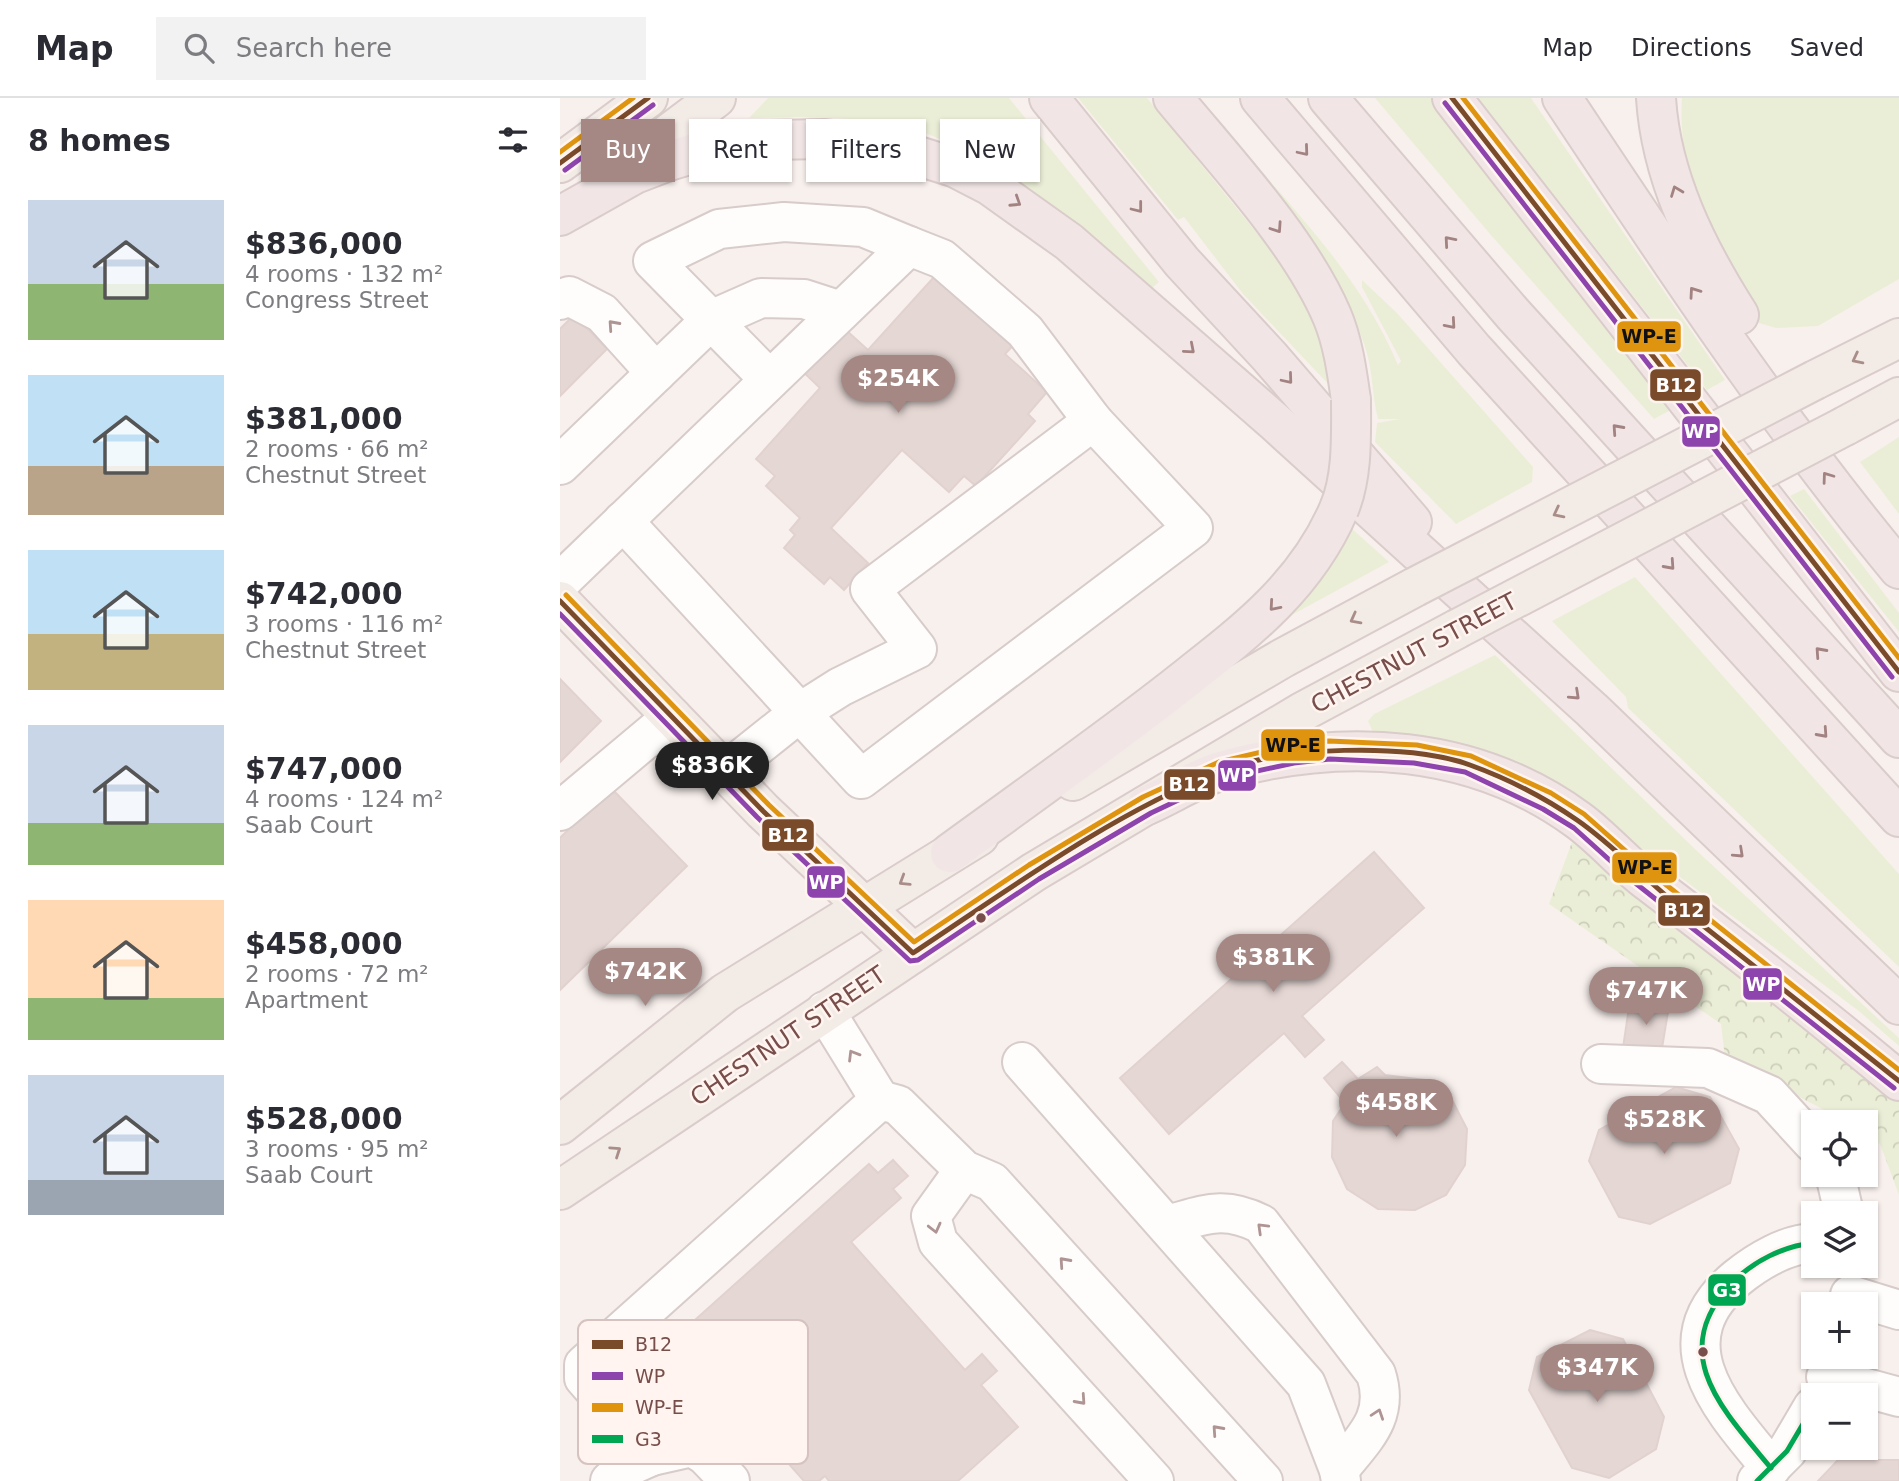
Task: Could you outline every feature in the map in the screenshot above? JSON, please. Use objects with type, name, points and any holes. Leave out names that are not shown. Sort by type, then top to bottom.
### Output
[{"type":"highway","points":[[1049,98],[1182,262],[1269,356],[1525,649]]},
{"type":"highway","points":[[950,853],[1135,719],[1266,615],[1311,559],[1344,497],[1351,441],[1351,400],[1345,359],[1332,317],[1316,284],[1272,219],[1173,98]]},
{"type":"highway","points":[[1260,98],[1465,340],[1899,817]]},
{"type":"highway","points":[[1328,98],[1504,304],[1899,738]]},
{"type":"highway","points":[[1452,98],[1899,672]]},
{"type":"highway","points":[[1562,98],[1717,326],[1846,502],[1899,569]]},
{"type":"highway","points":[[1656,98],[1658,127],[1671,180],[1714,274],[1742,320],[1899,535]]},
{"type":"highway","points":[[560,215],[635,174],[705,150],[742,143],[798,139],[858,142],[922,155],[956,168],[1020,204],[1069,242],[1525,649],[1899,1005]]},
{"type":"highway","points":[[1147,805],[1222,770],[1293,754],[1367,750],[1415,754],[1468,764],[1548,801],[1579,821],[1639,875],[1899,1081]]},
{"type":"main road","points":[[560,163],[648,98]]},
{"type":"main road","points":[[560,215],[716,98]]},
{"type":"main road","points":[[560,1096],[950,853],[1283,658],[1415,587],[1899,338]]},
{"type":"main road","name":"CHESTNUT STREET","points":[[560,1190],[1034,872],[1302,712],[1899,397]]},
{"type":"main road","points":[[560,601],[725,772],[862,907],[913,953]]},
{"type":"main road","points":[[560,1125],[725,993]]},
{"type":"street","points":[[623,521],[861,779],[1194,528],[1093,421],[1026,331],[942,259],[863,227],[784,222],[719,229],[653,261],[770,380]]},
{"type":"street","points":[[560,582],[909,246]]},
{"type":"street","points":[[560,300],[569,296],[602,313],[656,373]]},
{"type":"street","points":[[560,465],[711,320],[761,298],[804,299],[841,311]]},
{"type":"street","points":[[725,772],[799,713],[840,687],[917,649],[870,589],[1093,421]]},
{"type":"street","points":[[560,811],[671,717]]},
{"type":"street","points":[[825,1011],[880,1100],[898,1105],[964,1170],[992,1182],[1263,1481]]},
{"type":"street","points":[[1022,1062],[1306,1384],[1340,1475]]},
{"type":"street","points":[[1601,1064],[1708,1069],[1769,1096],[1801,1130]]},
{"type":"street","points":[[634,1320],[880,1100]]},
{"type":"street","points":[[964,1170],[932,1216],[938,1242],[1154,1481]]},
{"type":"street","points":[[1167,1225],[1222,1211],[1238,1212],[1261,1224],[1376,1374],[1382,1392],[1376,1423],[1340,1475]]},
{"type":"street","points":[[1801,1244],[1795,1244],[1750,1268],[1719,1294],[1711,1306],[1701,1334],[1703,1366],[1715,1398],[1764,1475],[1787,1451],[1801,1425]]},
{"type":"street","points":[[1847,1288],[1899,1310]]},
{"type":"street","points":[[1878,1393],[1899,1396]]},
{"type":"street","points":[[631,1472],[651,1464]]},
{"type":"street","points":[[714,1464],[730,1481]]},
{"type":"green space","points":[[768,98],[1009,98],[1026,119],[940,119],[940,139],[926,134],[926,119],[749,118]]},
{"type":"green space","points":[[1078,98],[1147,98],[1292,276],[1325,346],[1332,388],[1243,294],[1184,217],[1178,220]]},
{"type":"green space","points":[[1375,98],[1437,98],[1680,405],[1654,419],[1490,234]]},
{"type":"green space","points":[[1478,98],[1531,98],[1725,380],[1707,390]]},
{"type":"green space","points":[[1682,98],[1899,98],[1899,279],[1818,326],[1776,328],[1759,323],[1715,244],[1693,187],[1682,128]]},
{"type":"green space","points":[[1040,136],[1159,282],[1152,288],[1009,182],[1040,182]]},
{"type":"green space","points":[[1257,166],[1317,236],[1354,285],[1385,337],[1398,365],[1401,361],[1362,287],[1362,280],[1397,313],[1533,467],[1532,482],[1456,524],[1375,442],[1377,423],[1400,419],[1378,419],[1366,350],[1346,300],[1319,254]]},
{"type":"green space","points":[[1899,437],[1899,514],[1860,462]]},
{"type":"green space","points":[[1804,489],[1899,613],[1899,632],[1790,496]]},
{"type":"green space","points":[[1351,528],[1389,562],[1290,616],[1286,613],[1342,549]]},
{"type":"green space","points":[[1635,577],[1899,874],[1899,967],[1628,708],[1626,697],[1552,621]]},
{"type":"green space","points":[[1495,655],[1696,850],[1899,1038],[1899,1046],[1860,1012],[1600,817],[1375,737],[1368,721],[1374,714]]},
{"type":"green space","points":[[1572,842],[1899,1095],[1899,1195],[1878,1143],[1878,1110],[1824,1110],[1725,1058],[1721,1024],[1549,904]]},
{"type":"building","points":[[944,266],[1021,337],[1005,354],[1047,392],[1028,414],[1035,421],[976,486],[964,476],[949,492],[902,450],[831,528],[868,563],[844,590],[830,577],[824,584],[784,548],[795,535],[790,530],[800,518],[766,486],[775,476],[756,459],[820,388],[796,365],[836,321],[868,350]]},
{"type":"building","points":[[574,315],[607,349],[560,396],[560,329]]},
{"type":"building","points":[[560,679],[601,721],[560,762]]},
{"type":"building","points":[[611,788],[687,866],[560,990],[560,838]]},
{"type":"building","points":[[1374,852],[1424,908],[1302,1016],[1324,1040],[1305,1057],[1284,1033],[1169,1134],[1120,1078]]},
{"type":"building","points":[[1630,1000],[1669,1006],[1661,1054],[1623,1048]]},
{"type":"building","points":[[1342,1062],[1358,1079],[1377,1067],[1385,1075],[1425,1080],[1451,1098],[1467,1129],[1465,1165],[1446,1195],[1415,1210],[1378,1209],[1347,1189],[1332,1157],[1333,1121],[1345,1103],[1324,1078]]},
{"type":"building","points":[[1676,1087],[1710,1097],[1739,1149],[1730,1183],[1650,1224],[1619,1217],[1589,1161],[1599,1130]]},
{"type":"building","points":[[893,1160],[908,1176],[893,1189],[901,1198],[851,1242],[965,1370],[982,1354],[997,1371],[981,1385],[1018,1427],[958,1481],[829,1481],[825,1476],[819,1481],[804,1481],[789,1464],[808,1464],[808,1320],[695,1320],[869,1164],[878,1173]]},
{"type":"building","points":[[1590,1330],[1623,1339],[1664,1417],[1656,1449],[1609,1478],[1572,1468],[1529,1390],[1537,1357]]},
{"type":"building","points":[[1838,1460],[1899,1460],[1899,1481],[1818,1481]]},
{"type":"transit line","name":"WP-E","points":[[560,152],[633,98]]},
{"type":"transit line","name":"B12","points":[[560,163],[648,98]]},
{"type":"transit line","name":"B12","points":[[1452,98],[1899,672]]},
{"type":"transit line","name":"WP-E","points":[[1463,98],[1899,658]]},
{"type":"transit line","name":"WP","points":[[1445,103],[1892,677]]},
{"type":"transit line","name":"WP","points":[[565,170],[653,105]]},
{"type":"transit line","name":"WP-E","points":[[566,595],[769,805],[914,942],[1029,865],[1143,797],[1219,762],[1291,745],[1329,741],[1417,745],[1471,756],[1551,793],[1584,814],[1645,868],[1899,1070]]},
{"type":"transit line","name":"B12","points":[[560,601],[763,811],[913,953],[1024,878],[1100,831],[1139,809],[1220,771],[1246,763],[1309,752],[1379,750],[1413,753],[1444,758],[1484,770],[1539,796],[1577,820],[1682,909],[1899,1081]]},
{"type":"transit line","name":"WP","points":[[560,614],[757,817],[910,961],[918,960],[1039,879],[1151,813],[1225,778],[1294,763],[1330,759],[1414,763],[1465,772],[1543,809],[1574,828],[1634,882],[1894,1088]]},
{"type":"transit line","name":"G3","points":[[1771,1468],[1735,1424],[1708,1380],[1702,1357],[1703,1333],[1713,1309],[1740,1275],[1770,1256],[1801,1245]]},
{"type":"transit line","name":"G3","points":[[1757,1481],[1787,1451],[1801,1427]]}]
